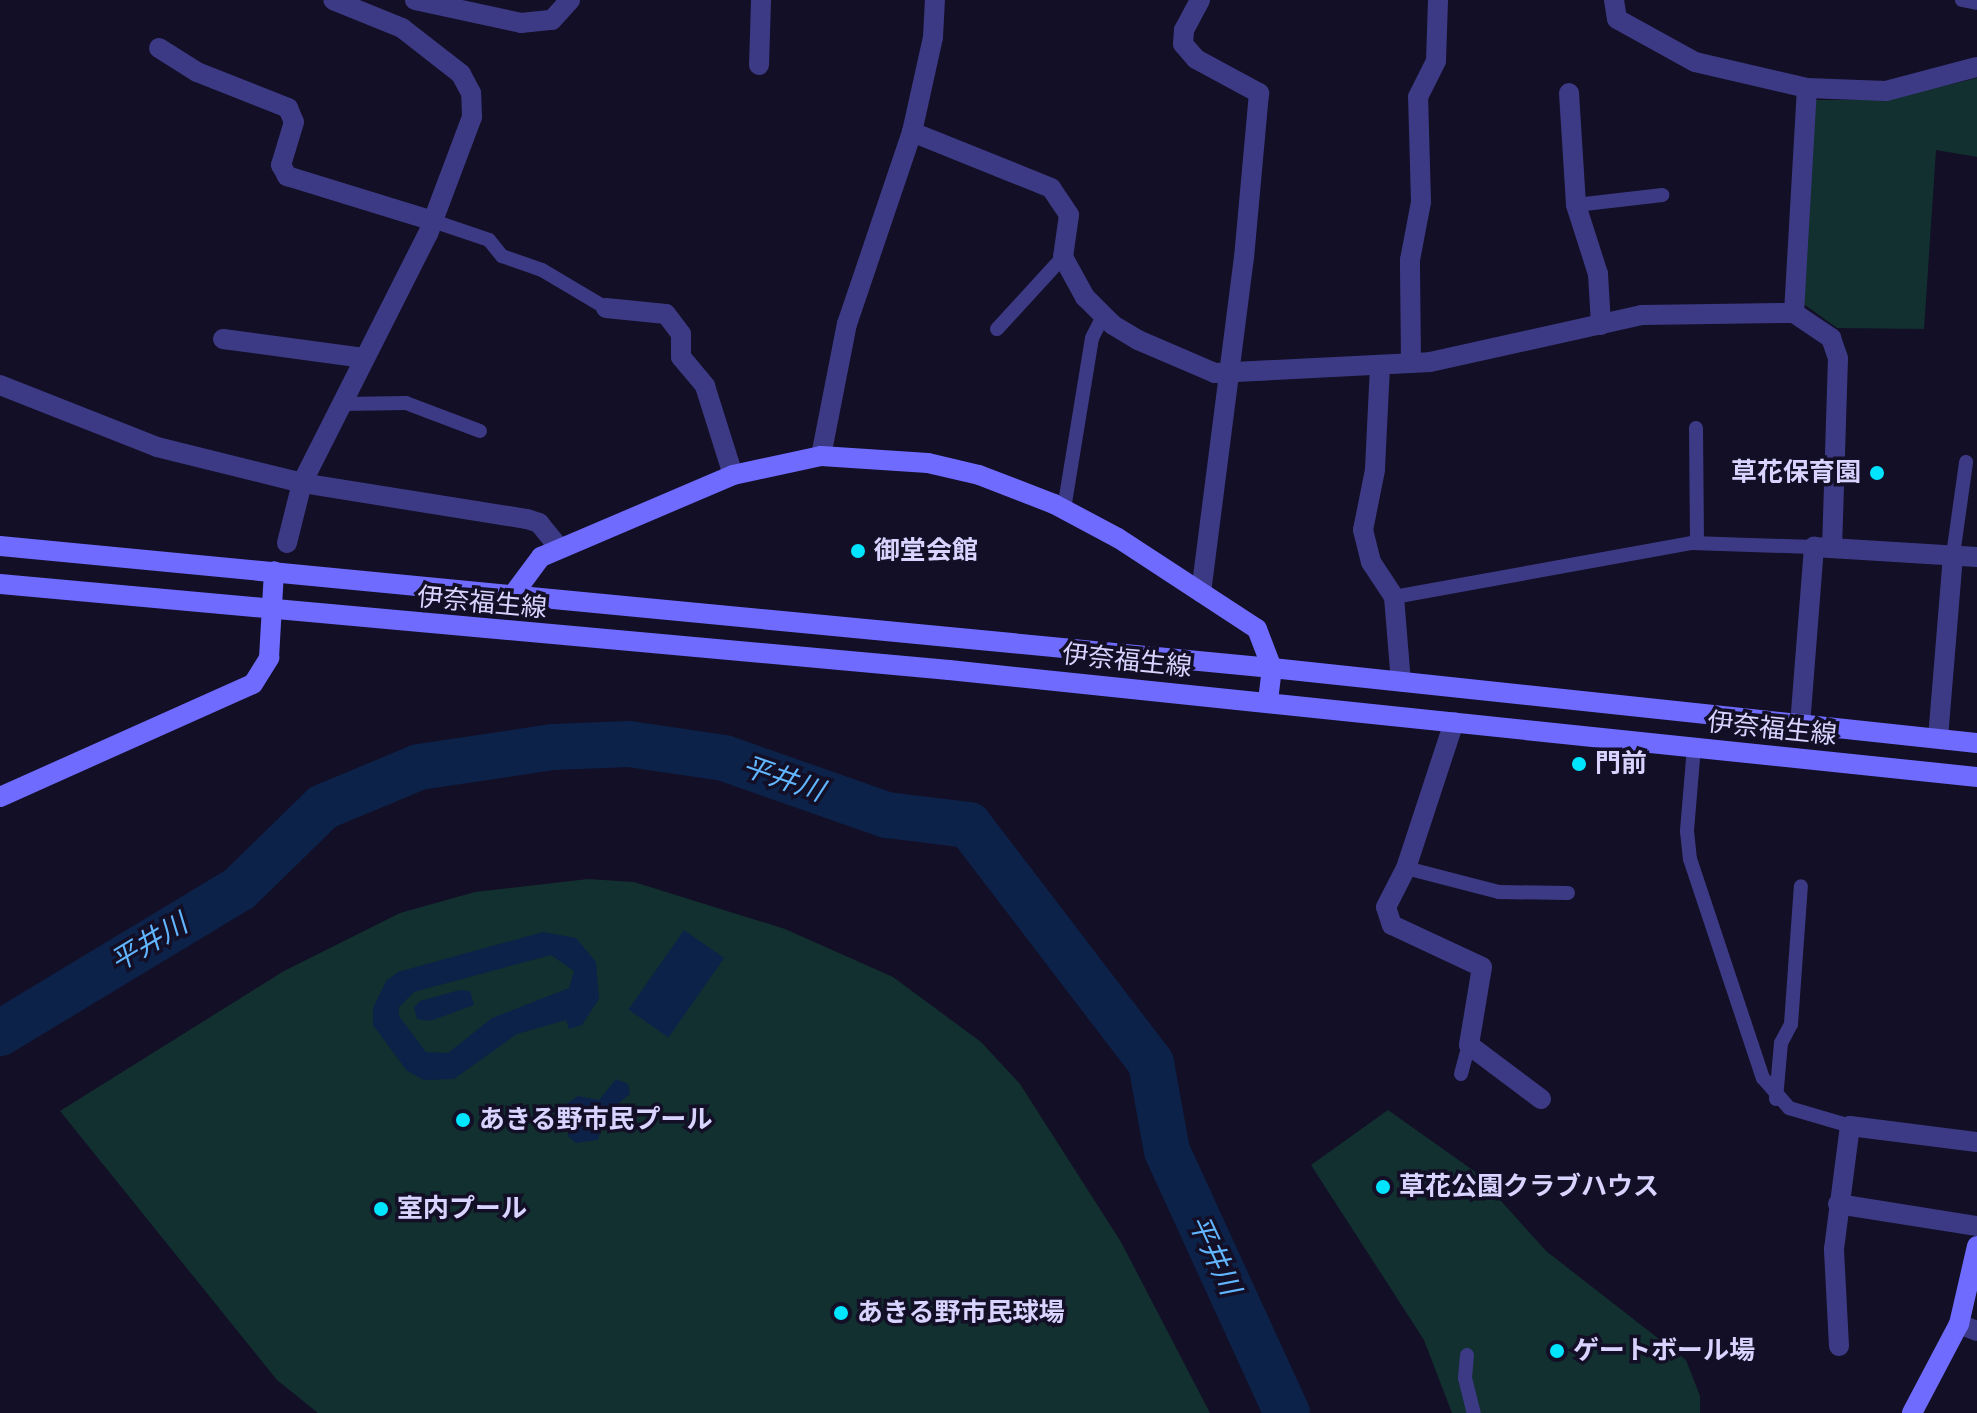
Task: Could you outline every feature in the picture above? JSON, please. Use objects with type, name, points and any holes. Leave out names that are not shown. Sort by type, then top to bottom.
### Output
[{"type":"main road","points":[[512,596],[534,564],[559,548],[733,475],[821,456],[928,463],[979,475],[1064,509],[1257,629],[1272,668],[1268,701]]},
{"type":"main road","name":"伊奈福生線","points":[[0,546],[1272,668],[1977,743]]},
{"type":"main road","points":[[0,797],[253,684],[269,658],[274,571]]},
{"type":"main road","name":"伊奈福生線","points":[[0,584],[1268,701],[1977,777]]},
{"type":"main road","points":[[1912,1413],[1968,1327],[1977,1246]]},
{"type":"street","points":[[287,543],[302,483],[433,221],[472,117],[471,93],[461,74],[402,28],[333,0]]},
{"type":"street","points":[[415,0],[521,23],[552,20],[570,0]]},
{"type":"street","points":[[759,65],[761,0]]},
{"type":"street","points":[[821,456],[847,324],[912,132],[933,37],[935,0]]},
{"type":"street","points":[[1200,0],[1184,30],[1183,44],[1196,59],[1259,93],[1230,375],[1201,592]]},
{"type":"street","points":[[1411,363],[1410,260],[1421,202],[1418,97],[1436,61],[1438,0]]},
{"type":"street","points":[[1614,0],[1617,19],[1695,62],[1807,88],[1886,91],[1977,67]]},
{"type":"street","points":[[159,48],[197,72],[288,108],[294,122],[281,165],[287,176],[433,221]]},
{"type":"street","points":[[1794,313],[1807,88]]},
{"type":"street","points":[[1569,93],[1576,205],[1598,274],[1601,325]]},
{"type":"street","points":[[912,132],[1051,188],[1069,215],[1063,257],[1069,275],[1103,316],[1169,356],[1230,375],[1411,363],[1518,346],[1642,315],[1700,311],[1794,313],[1831,338],[1838,358],[1823,546],[1800,725]]},
{"type":"street","points":[[606,308],[666,314],[681,334],[681,357],[705,386],[733,475]]},
{"type":"street","points":[[223,339],[364,358]]},
{"type":"street","points":[[1380,366],[1375,470],[1363,530],[1371,562],[1394,597],[1401,682]]},
{"type":"street","points":[[0,385],[157,447],[302,483],[527,519],[539,523],[559,548]]},
{"type":"street","points":[[1823,546],[1977,557]]},
{"type":"street","points":[[1938,738],[1953,555]]},
{"type":"street","points":[[1454,722],[1406,868],[1386,907],[1392,925],[1482,967],[1469,1045],[1541,1099]]},
{"type":"street","points":[[1839,1346],[1834,1249],[1850,1126],[1977,1142]]},
{"type":"street","points":[[1838,1204],[1977,1226]]},
{"type":"lane","points":[[1962,0],[1977,3]]},
{"type":"lane","points":[[1576,205],[1662,195]]},
{"type":"lane","points":[[433,221],[489,240],[502,256],[542,270],[606,308]]},
{"type":"lane","points":[[997,329],[1063,257]]},
{"type":"lane","points":[[1064,509],[1092,338],[1103,316]]},
{"type":"lane","points":[[341,404],[406,403],[480,431]]},
{"type":"lane","points":[[1696,428],[1697,543]]},
{"type":"lane","points":[[1953,555],[1966,462]]},
{"type":"lane","points":[[1394,597],[1697,543],[1823,546]]},
{"type":"lane","points":[[1694,747],[1687,831],[1690,859],[1763,1078],[1776,1099],[1810,1118],[1850,1126]]},
{"type":"lane","points":[[1406,868],[1499,892],[1568,893]]},
{"type":"lane","points":[[1776,1099],[1781,1043],[1791,1024],[1801,886]]},
{"type":"lane","points":[[1461,1074],[1469,1045]]},
{"type":"lane","points":[[1467,1355],[1465,1378],[1474,1413]]},
{"type":"green space","points":[[1977,78],[1977,157],[1936,150],[1924,329],[1837,328],[1801,302],[1815,100],[1886,100]]},
{"type":"green space","points":[[588,879],[634,882],[785,929],[893,977],[981,1042],[1020,1084],[1121,1242],[1210,1413],[318,1413],[277,1380],[60,1111],[284,971],[400,913],[475,892]]},
{"type":"green space","points":[[1388,1110],[1474,1171],[1546,1251],[1686,1360],[1700,1396],[1700,1413],[1452,1413],[1424,1340],[1311,1165]]},
{"type":"water","points":[[684,930],[724,958],[669,1038],[628,1009]]},
{"type":"water","points":[[543,932],[576,938],[596,962],[599,999],[582,1025],[569,1029],[566,1020],[517,1034],[454,1079],[424,1080],[407,1071],[373,1025],[373,1008],[386,981],[398,972]],"holes":[[[551,955],[574,971],[569,988],[492,1018],[448,1053],[426,1052],[399,1016],[399,1007],[414,992]]]},
{"type":"water","points":[[460,990],[470,991],[474,1005],[430,1021],[417,1019],[414,1007],[420,1001]]},
{"type":"water","points":[[616,1079],[628,1084],[630,1094],[605,1114],[598,1140],[576,1143],[568,1136],[570,1111],[563,1106],[578,1096],[599,1100]]},
{"type":"waterway","name":"平井川","points":[[0,1033],[239,889],[323,807],[419,767],[553,747],[629,744],[724,758],[887,815],[969,825],[1151,1063],[1167,1151],[1287,1413]]},
{"type":"place","name":"草花保育園","points":[[1877,473]]},
{"type":"place","name":"御堂会館","points":[[858,551]]},
{"type":"place","name":"門前","points":[[1579,764]]},
{"type":"place","name":"あきる野市民プール","points":[[463,1120]]},
{"type":"place","name":"草花公園クラブハウス","points":[[1383,1187]]},
{"type":"place","name":"室内プール","points":[[381,1209]]},
{"type":"place","name":"あきる野市民球場","points":[[841,1313]]},
{"type":"place","name":"ゲートボール場","points":[[1557,1351]]}]
